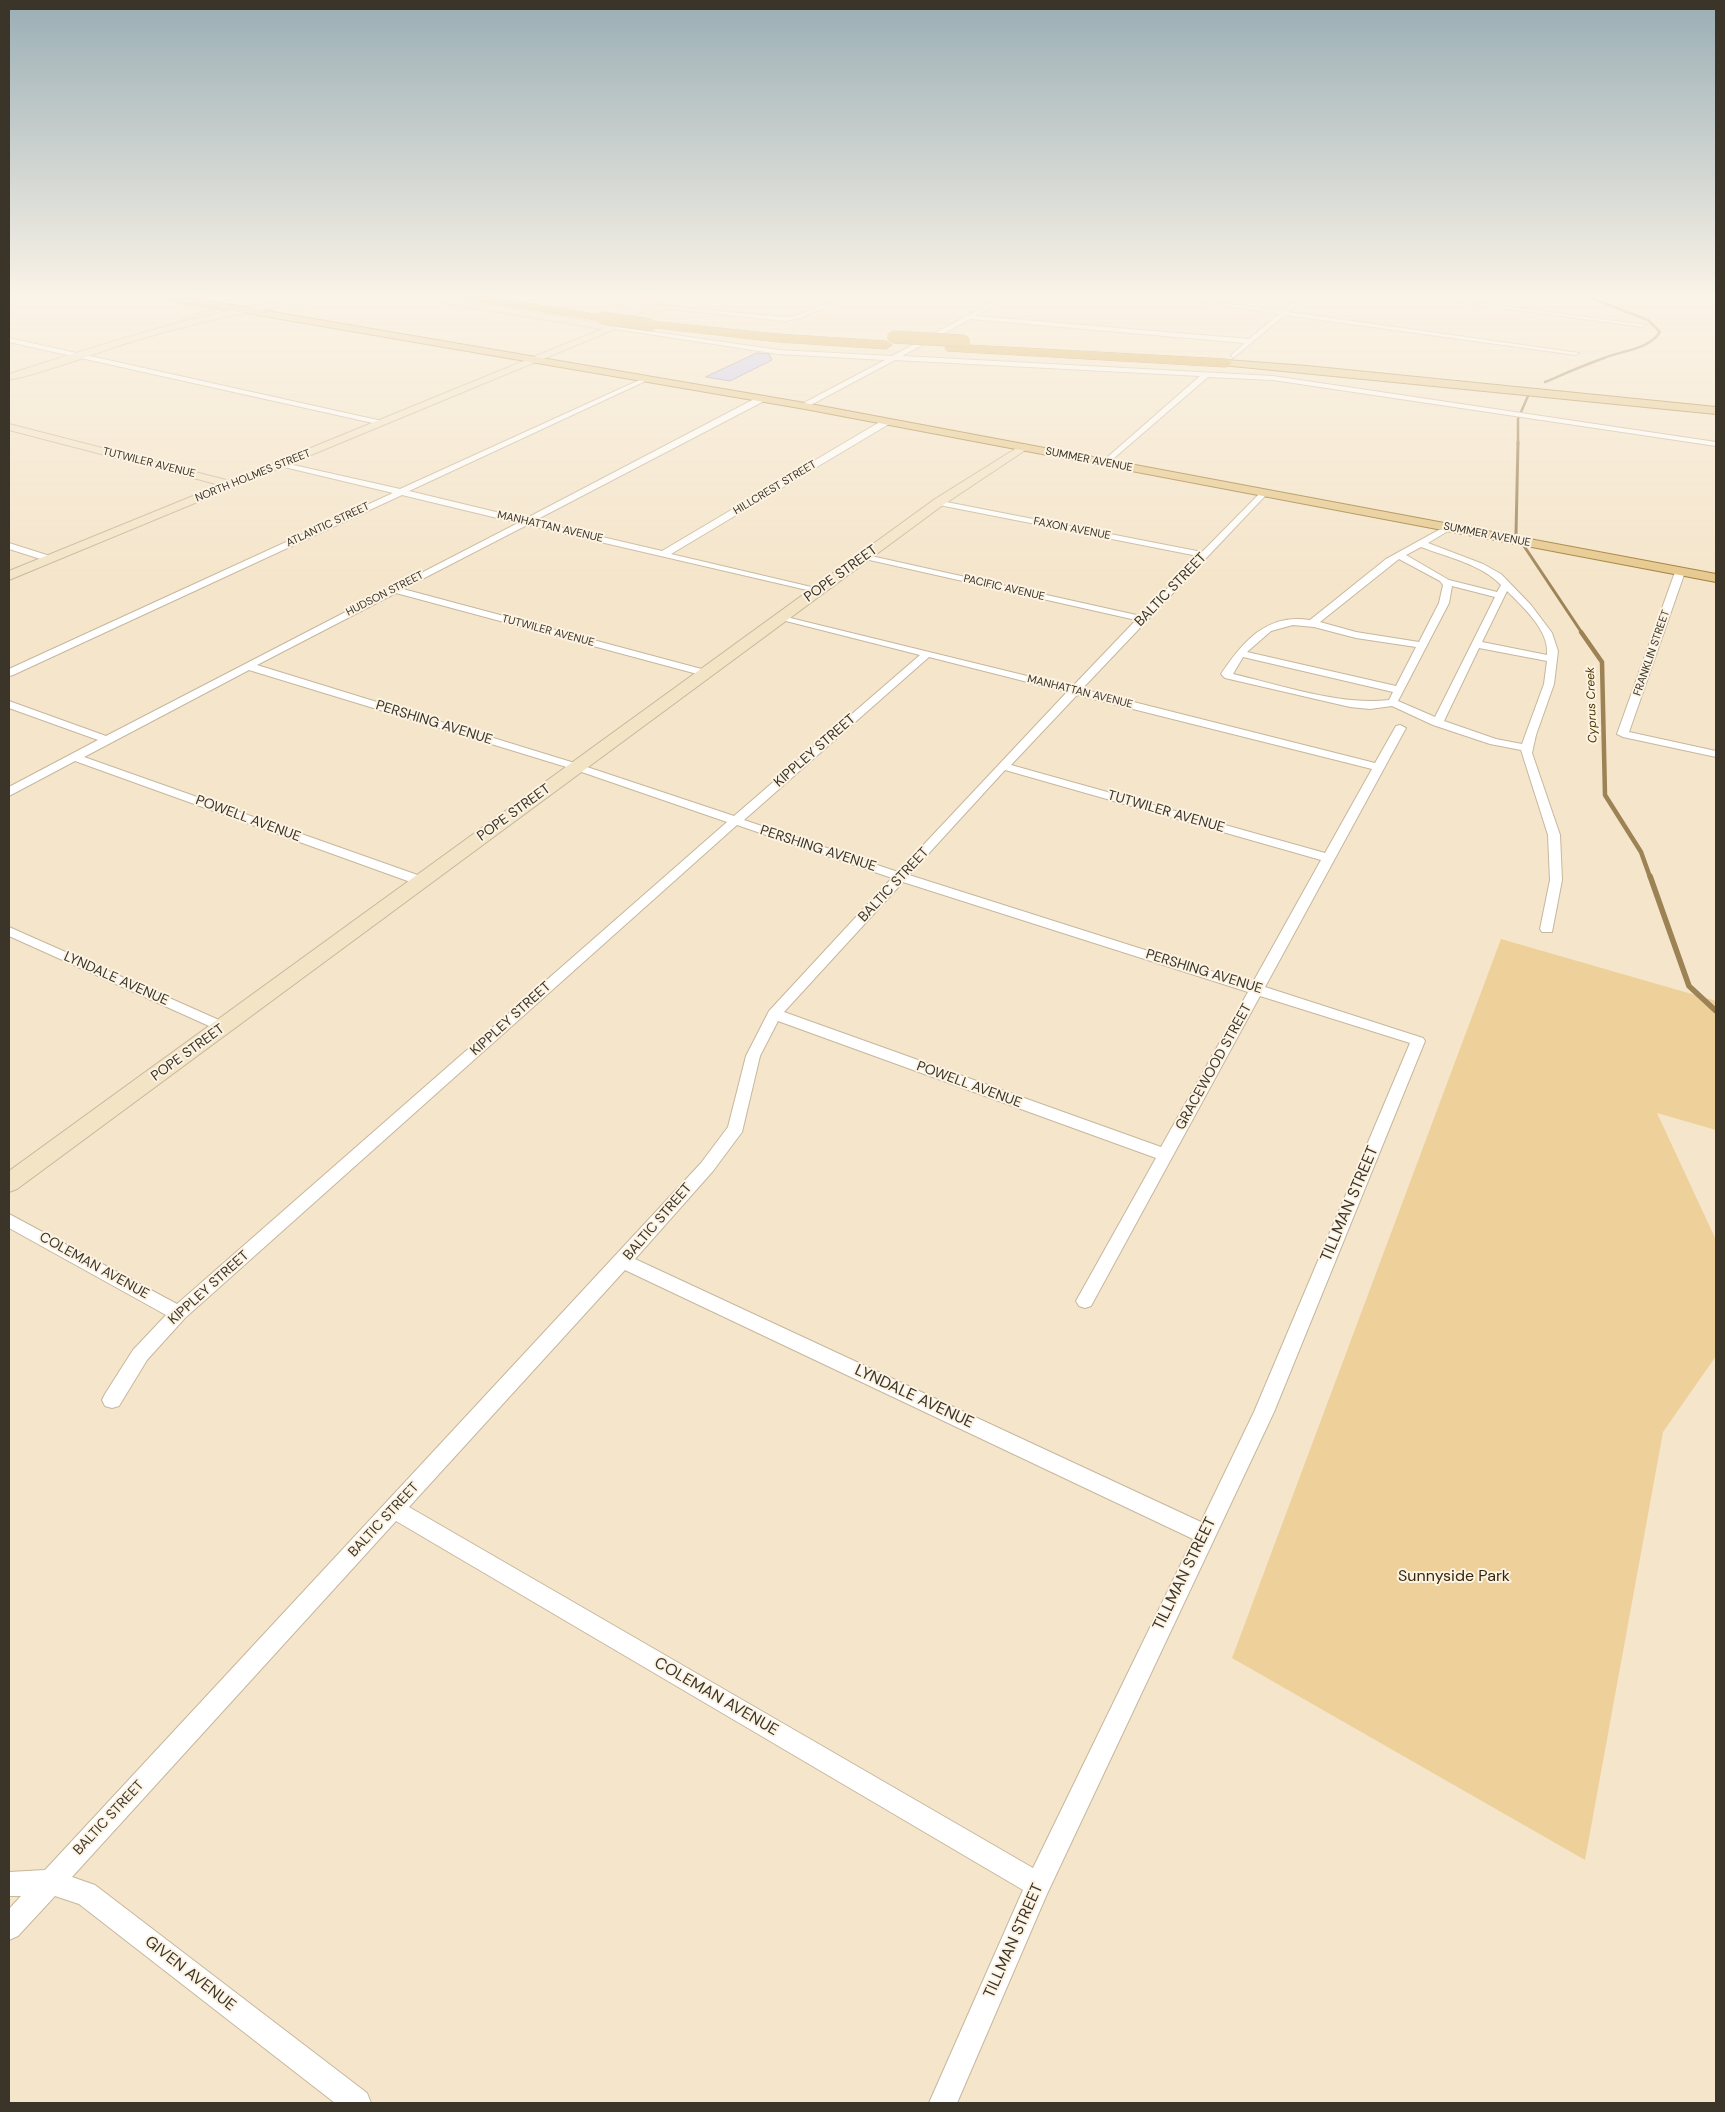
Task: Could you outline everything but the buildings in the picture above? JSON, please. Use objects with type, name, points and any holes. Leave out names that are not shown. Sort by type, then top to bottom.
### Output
[{"type":"main road","name":"SUMMER AVENUE","points":[[742,395],[1716,578]]},
{"type":"main road","points":[[1562,395],[1716,410]]},
{"type":"main road","points":[[1614,395],[1716,404]]},
{"type":"street","points":[[253,395],[382,423]]},
{"type":"street","name":"NORTH HOLMES STREET","points":[[9,576],[452,395]]},
{"type":"street","name":"ATLANTIC STREET","points":[[9,673],[612,395]]},
{"type":"street","points":[[805,406],[826,395]]},
{"type":"street","points":[[1106,463],[1184,395]]},
{"type":"street","points":[[1394,395],[1716,444]]},
{"type":"street","name":"HUDSON STREET","points":[[9,792],[762,398]]},
{"type":"street","name":"HILLCREST STREET","points":[[664,554],[886,422]]},
{"type":"street","name":"TUTWILER AVENUE","points":[[9,427],[232,485]]},
{"type":"street","name":"POPE STREET","points":[[9,1183],[939,502],[1023,448]]},
{"type":"street","name":"MANHATTAN AVENUE","points":[[283,464],[818,591]]},
{"type":"street","name":"BALTIC STREET","points":[[9,1927],[624,1261],[707,1167],[736,1128],[753,1056],[774,1014],[1003,766],[1263,493]]},
{"type":"street","name":"FAXON AVENUE","points":[[939,502],[1204,555]]},
{"type":"street","points":[[1314,623],[1398,555],[1449,528]]},
{"type":"street","points":[[1421,544],[1480,566],[1498,576],[1528,607],[1547,633],[1553,651],[1548,684],[1527,748],[1530,766],[1554,835],[1556,880],[1547,929]]},
{"type":"street","points":[[9,546],[50,559]]},
{"type":"street","points":[[1398,555],[1414,562],[1446,582],[1500,595]]},
{"type":"street","name":"PACIFIC AVENUE","points":[[865,556],[1143,619]]},
{"type":"street","name":"FRANKLIN STREET","points":[[1680,572],[1623,734],[1716,754]]},
{"type":"street","points":[[1393,703],[1444,603],[1448,585],[1446,582]]},
{"type":"street","points":[[1438,723],[1506,584]]},
{"type":"street","name":"TUTWILER AVENUE","points":[[392,590],[705,673]]},
{"type":"street","name":"MANHATTAN AVENUE","points":[[781,617],[1378,767]]},
{"type":"street","points":[[1422,645],[1353,634],[1314,623],[1274,625],[1258,635],[1240,653],[1226,674],[1350,704],[1370,706],[1393,703],[1438,723],[1494,742],[1527,748]]},
{"type":"street","points":[[1476,644],[1552,659]]},
{"type":"street","name":"KIPPLEY STREET","points":[[112,1400],[140,1355],[179,1313],[928,653]]},
{"type":"street","points":[[1240,653],[1398,690]]},
{"type":"street","name":"PERSHING AVENUE","points":[[248,666],[577,767],[734,822],[902,877],[1258,988],[1418,1041]]},
{"type":"street","points":[[9,704],[108,740]]},
{"type":"street","name":"GRACEWOOD STREET","points":[[1085,1301],[1400,728]]},
{"type":"street","name":"POWELL AVENUE","points":[[74,757],[421,881]]},
{"type":"street","name":"TUTWILER AVENUE","points":[[1003,766],[1328,858]]},
{"type":"street","name":"LYNDALE AVENUE","points":[[9,930],[223,1027]]},
{"type":"street","name":"POWELL AVENUE","points":[[774,1014],[1165,1155]]},
{"type":"street","name":"TILLMAN STREET","points":[[943,2103],[1038,1885],[1264,1412],[1418,1041]]},
{"type":"street","name":"COLEMAN AVENUE","points":[[9,1220],[179,1313]]},
{"type":"street","name":"LYNDALE AVENUE","points":[[624,1261],[1205,1534]]},
{"type":"street","name":"COLEMAN AVENUE","points":[[394,1509],[1038,1885]]},
{"type":"street","name":"GIVEN AVENUE","points":[[9,1884],[51,1882],[86,1894],[357,2103]]},
{"type":"green space","name":"Sunnyside Park","points":[[1501,939],[1716,1001],[1716,1130],[1657,1113],[1716,1240],[1716,1356],[1663,1432],[1585,1860],[1232,1658]]},
{"type":"waterway","name":"Cyprus Creek","points":[[1518,442],[1518,419],[1528,396]]},
{"type":"waterway","name":"Cyprus Creek","points":[[1518,442],[1516,534],[1582,633]]},
{"type":"waterway","name":"Cyprus Creek","points":[[1581,632],[1602,662],[1605,795],[1641,852],[1650,877]]},
{"type":"waterway","name":"Cyprus Creek","points":[[1650,876],[1689,986],[1716,1011]]}]
